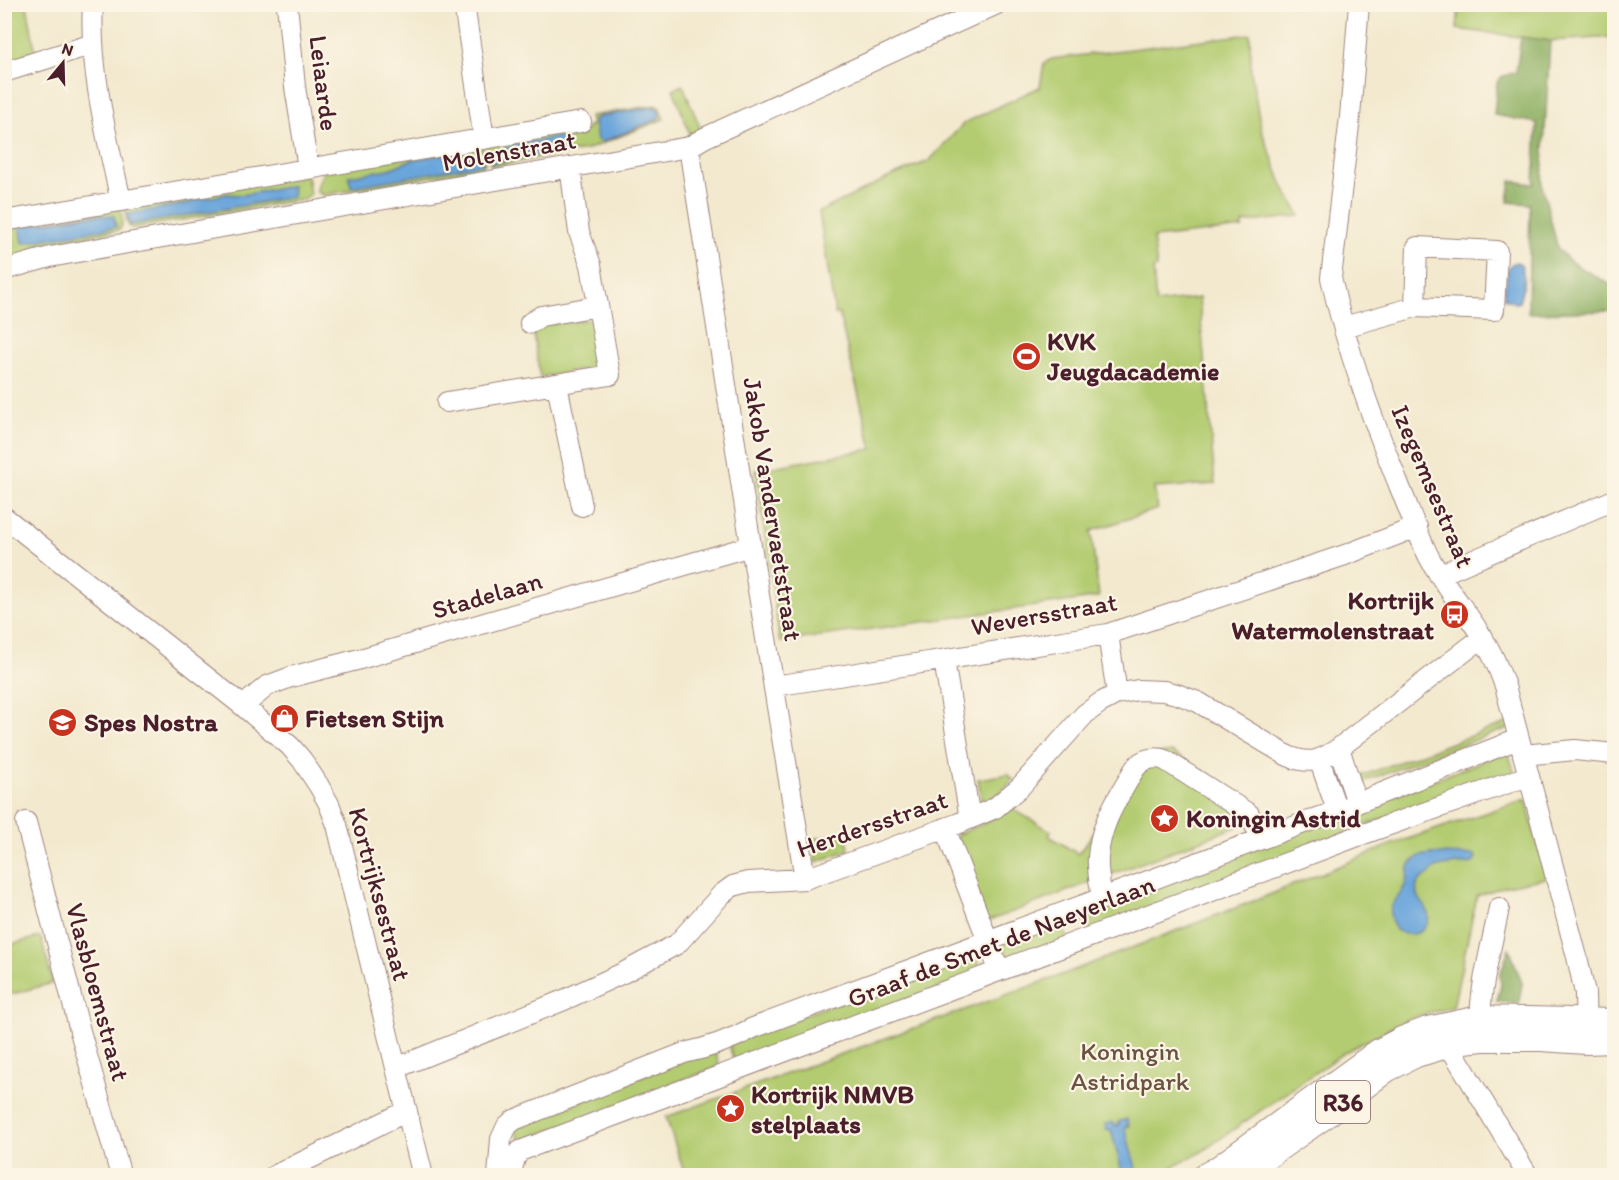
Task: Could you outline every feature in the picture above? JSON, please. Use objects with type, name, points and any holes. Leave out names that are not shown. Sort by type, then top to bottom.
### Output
[{"type":"main road","name":"R36","points":[[1206,1176],[1379,1052],[1428,1030],[1452,1033],[1481,1028],[1541,1038],[1586,1031],[1614,1022]]},
{"type":"main road","name":"R36","points":[[1586,1031],[1614,1040]]},
{"type":"main road","name":"R36","points":[[1238,1176],[1386,1070],[1452,1033]]},
{"type":"street","points":[[93,4],[91,31],[103,115],[121,201]]},
{"type":"street","name":"Leiaarde","points":[[287,4],[296,94],[308,168]]},
{"type":"street","points":[[464,4],[484,139]]},
{"type":"street","name":"Molenstraat","points":[[4,270],[50,257],[689,147],[714,133],[997,4]]},
{"type":"street","name":"Izegemsestraat","points":[[1359,4],[1350,117],[1330,278],[1355,367],[1383,446],[1429,556],[1439,575],[1483,637],[1498,666],[1505,686],[1577,957],[1585,993],[1586,1031]]},
{"type":"street","points":[[4,72],[93,44]]},
{"type":"street","name":"Molenstraat","points":[[4,221],[581,122]]},
{"type":"street","name":"Jakob Vandervaetstraat","points":[[689,147],[806,879]]},
{"type":"street","points":[[447,402],[610,375],[591,265],[579,232],[570,168]]},
{"type":"street","points":[[1344,327],[1415,307],[1499,311],[1503,252],[1417,247],[1415,307]]},
{"type":"street","points":[[530,323],[541,316],[598,306]]},
{"type":"street","points":[[557,384],[582,506]]},
{"type":"street","points":[[1439,575],[1614,500]]},
{"type":"street","name":"Kortrijksestraat","points":[[4,517],[243,706],[290,746],[314,777],[329,804],[337,825],[423,1176]]},
{"type":"street","name":"Weversstraat","points":[[774,686],[1108,634],[1345,555],[1417,528]]},
{"type":"street","name":"Stadelaan","points":[[243,706],[267,686],[291,677],[751,546]]},
{"type":"street","points":[[1108,634],[1117,694]]},
{"type":"street","points":[[1358,836],[1347,807],[1319,759],[1339,748],[1483,637]]},
{"type":"street","points":[[944,660],[970,819]]},
{"type":"street","name":"Herdersstraat","points":[[396,1068],[564,1000],[623,973],[677,944],[722,894],[733,886],[748,882],[806,879],[1000,806],[1085,714],[1117,694],[1138,690],[1177,694],[1198,702],[1288,756],[1311,762],[1319,759]]},
{"type":"street","name":"Graaf de Smet de Naeyerlaan","points":[[498,1176],[501,1139],[507,1126],[514,1120],[684,1053],[721,1043],[753,1028],[1347,807],[1521,747],[1614,754]]},
{"type":"street","points":[[1339,748],[1347,807]]},
{"type":"street","name":"Graaf de Smet de Naeyerlaan","points":[[1102,899],[1098,855],[1105,823],[1111,808],[1134,771],[1140,764],[1153,758],[1166,760],[1245,810],[1253,819],[1262,839]]},
{"type":"street","name":"Graaf de Smet de Naeyerlaan","points":[[510,1176],[515,1158],[520,1151],[1358,836],[1528,776]]},
{"type":"street","name":"Vlasbloemstraat","points":[[26,822],[80,1031],[121,1176]]},
{"type":"street","points":[[945,828],[999,970]]},
{"type":"street","points":[[1481,1028],[1481,1001],[1499,908]]},
{"type":"street","points":[[1452,1033],[1455,1054],[1528,1176]]},
{"type":"street","points":[[721,1043],[730,1071]]},
{"type":"street","points":[[274,1176],[407,1111]]},
{"type":"green space","points":[[5,5],[27,5],[36,55],[5,65]]},
{"type":"green space","points":[[1459,5],[1614,5],[1614,37],[1550,41],[1457,29]]},
{"type":"green space","name":"KVK Jeugdacademie","points":[[1250,34],[1251,72],[1261,129],[1283,186],[1300,216],[1243,223],[1243,228],[1153,238],[1157,268],[1153,269],[1156,303],[1199,298],[1215,484],[1154,488],[1158,509],[1091,531],[1099,597],[780,642],[756,470],[872,449],[839,314],[835,314],[819,212],[894,175],[929,161],[964,123],[1040,87],[1044,63],[1052,59]]},
{"type":"green space","points":[[1521,37],[1550,41],[1542,185],[1558,249],[1571,262],[1614,287],[1614,311],[1528,313],[1530,204],[1508,202],[1511,181],[1534,184],[1537,123],[1494,115],[1497,82],[1501,77],[1516,72]]},
{"type":"green space","points":[[683,85],[701,130],[690,134],[673,89]]},
{"type":"green space","points":[[655,105],[660,108],[664,119],[586,150],[495,166],[489,162],[486,144],[571,129],[577,136],[584,134],[588,126],[592,125],[590,116]]},
{"type":"green space","points":[[482,144],[485,163],[482,168],[323,195],[317,192],[317,186],[324,171]]},
{"type":"green space","points":[[307,175],[310,194],[305,199],[133,228],[127,223],[124,206]]},
{"type":"green space","points":[[120,207],[122,222],[119,230],[44,244],[35,248],[26,257],[5,265],[5,252],[10,251],[8,229]]},
{"type":"green space","points":[[593,319],[600,364],[598,369],[540,377],[532,326]]},
{"type":"green space","points":[[1509,722],[1511,727],[1360,783],[1358,777]]},
{"type":"green space","points":[[1508,751],[1515,775],[1363,826],[1357,814],[1357,810]]},
{"type":"green space","points":[[1172,752],[1262,808],[1241,825],[986,922],[956,835],[985,823],[1011,808],[1051,831],[1049,836],[1078,854],[1116,803],[1158,754]]},
{"type":"green space","points":[[1008,774],[1013,779],[1010,783],[982,804],[978,779]]},
{"type":"green space","name":"Koningin Astridpark","points":[[1526,799],[1546,878],[1502,887],[1477,896],[1453,1007],[1408,1019],[1345,1052],[1201,1152],[1158,1175],[685,1175],[666,1117],[1056,977],[1264,897],[1390,845]]},
{"type":"green space","points":[[1342,816],[1348,832],[1090,933],[1081,910]]},
{"type":"green space","points":[[846,834],[849,850],[816,862],[812,839]]},
{"type":"green space","points":[[1060,918],[1068,941],[1009,959],[1007,957],[1003,943]]},
{"type":"green space","points":[[39,937],[53,983],[5,996],[5,946]]},
{"type":"green space","points":[[1509,948],[1522,983],[1519,1003],[1497,1002],[1501,985],[1500,975]]},
{"type":"green space","points":[[974,951],[982,973],[734,1060],[730,1043]]},
{"type":"green space","points":[[706,1050],[716,1054],[720,1066],[522,1141],[518,1137],[516,1128]]},
{"type":"water","points":[[654,107],[658,109],[660,115],[658,119],[602,142],[597,140],[594,122],[597,117]]},
{"type":"water","points":[[563,136],[565,150],[492,163],[490,152],[517,144]]},
{"type":"water","points":[[481,153],[483,164],[351,187],[349,176],[389,169],[411,160],[445,154],[469,156]]},
{"type":"water","points":[[292,186],[293,197],[130,225],[127,214],[227,194],[242,195]]},
{"type":"water","points":[[93,215],[114,216],[116,227],[23,243],[20,226]]},
{"type":"water","points":[[1516,262],[1523,268],[1524,278],[1519,302],[1515,303],[1504,298],[1504,294],[1507,273],[1512,264]]},
{"type":"water","points":[[1475,855],[1476,858],[1473,863],[1439,867],[1420,880],[1416,889],[1429,917],[1422,930],[1416,934],[1406,934],[1396,930],[1390,909],[1403,890],[1410,864],[1420,856]]},
{"type":"water","points":[[1127,1119],[1129,1126],[1125,1129],[1138,1175],[1123,1175],[1111,1130],[1106,1130],[1105,1124],[1113,1122],[1117,1126],[1118,1122]]},
{"type":"place","name":"KVK Jeugdacademie","points":[[1026,356]]},
{"type":"place","name":"Kortrijk Watermolenstraat","points":[[1455,615]]},
{"type":"place","name":"Fietsen Stijn","points":[[284,718]]},
{"type":"place","name":"Spes Nostra","points":[[63,722]]},
{"type":"place","name":"Koningin Astrid","points":[[1165,818]]},
{"type":"place","name":"Kortrijk NMVB stelplaats","points":[[730,1109]]}]
